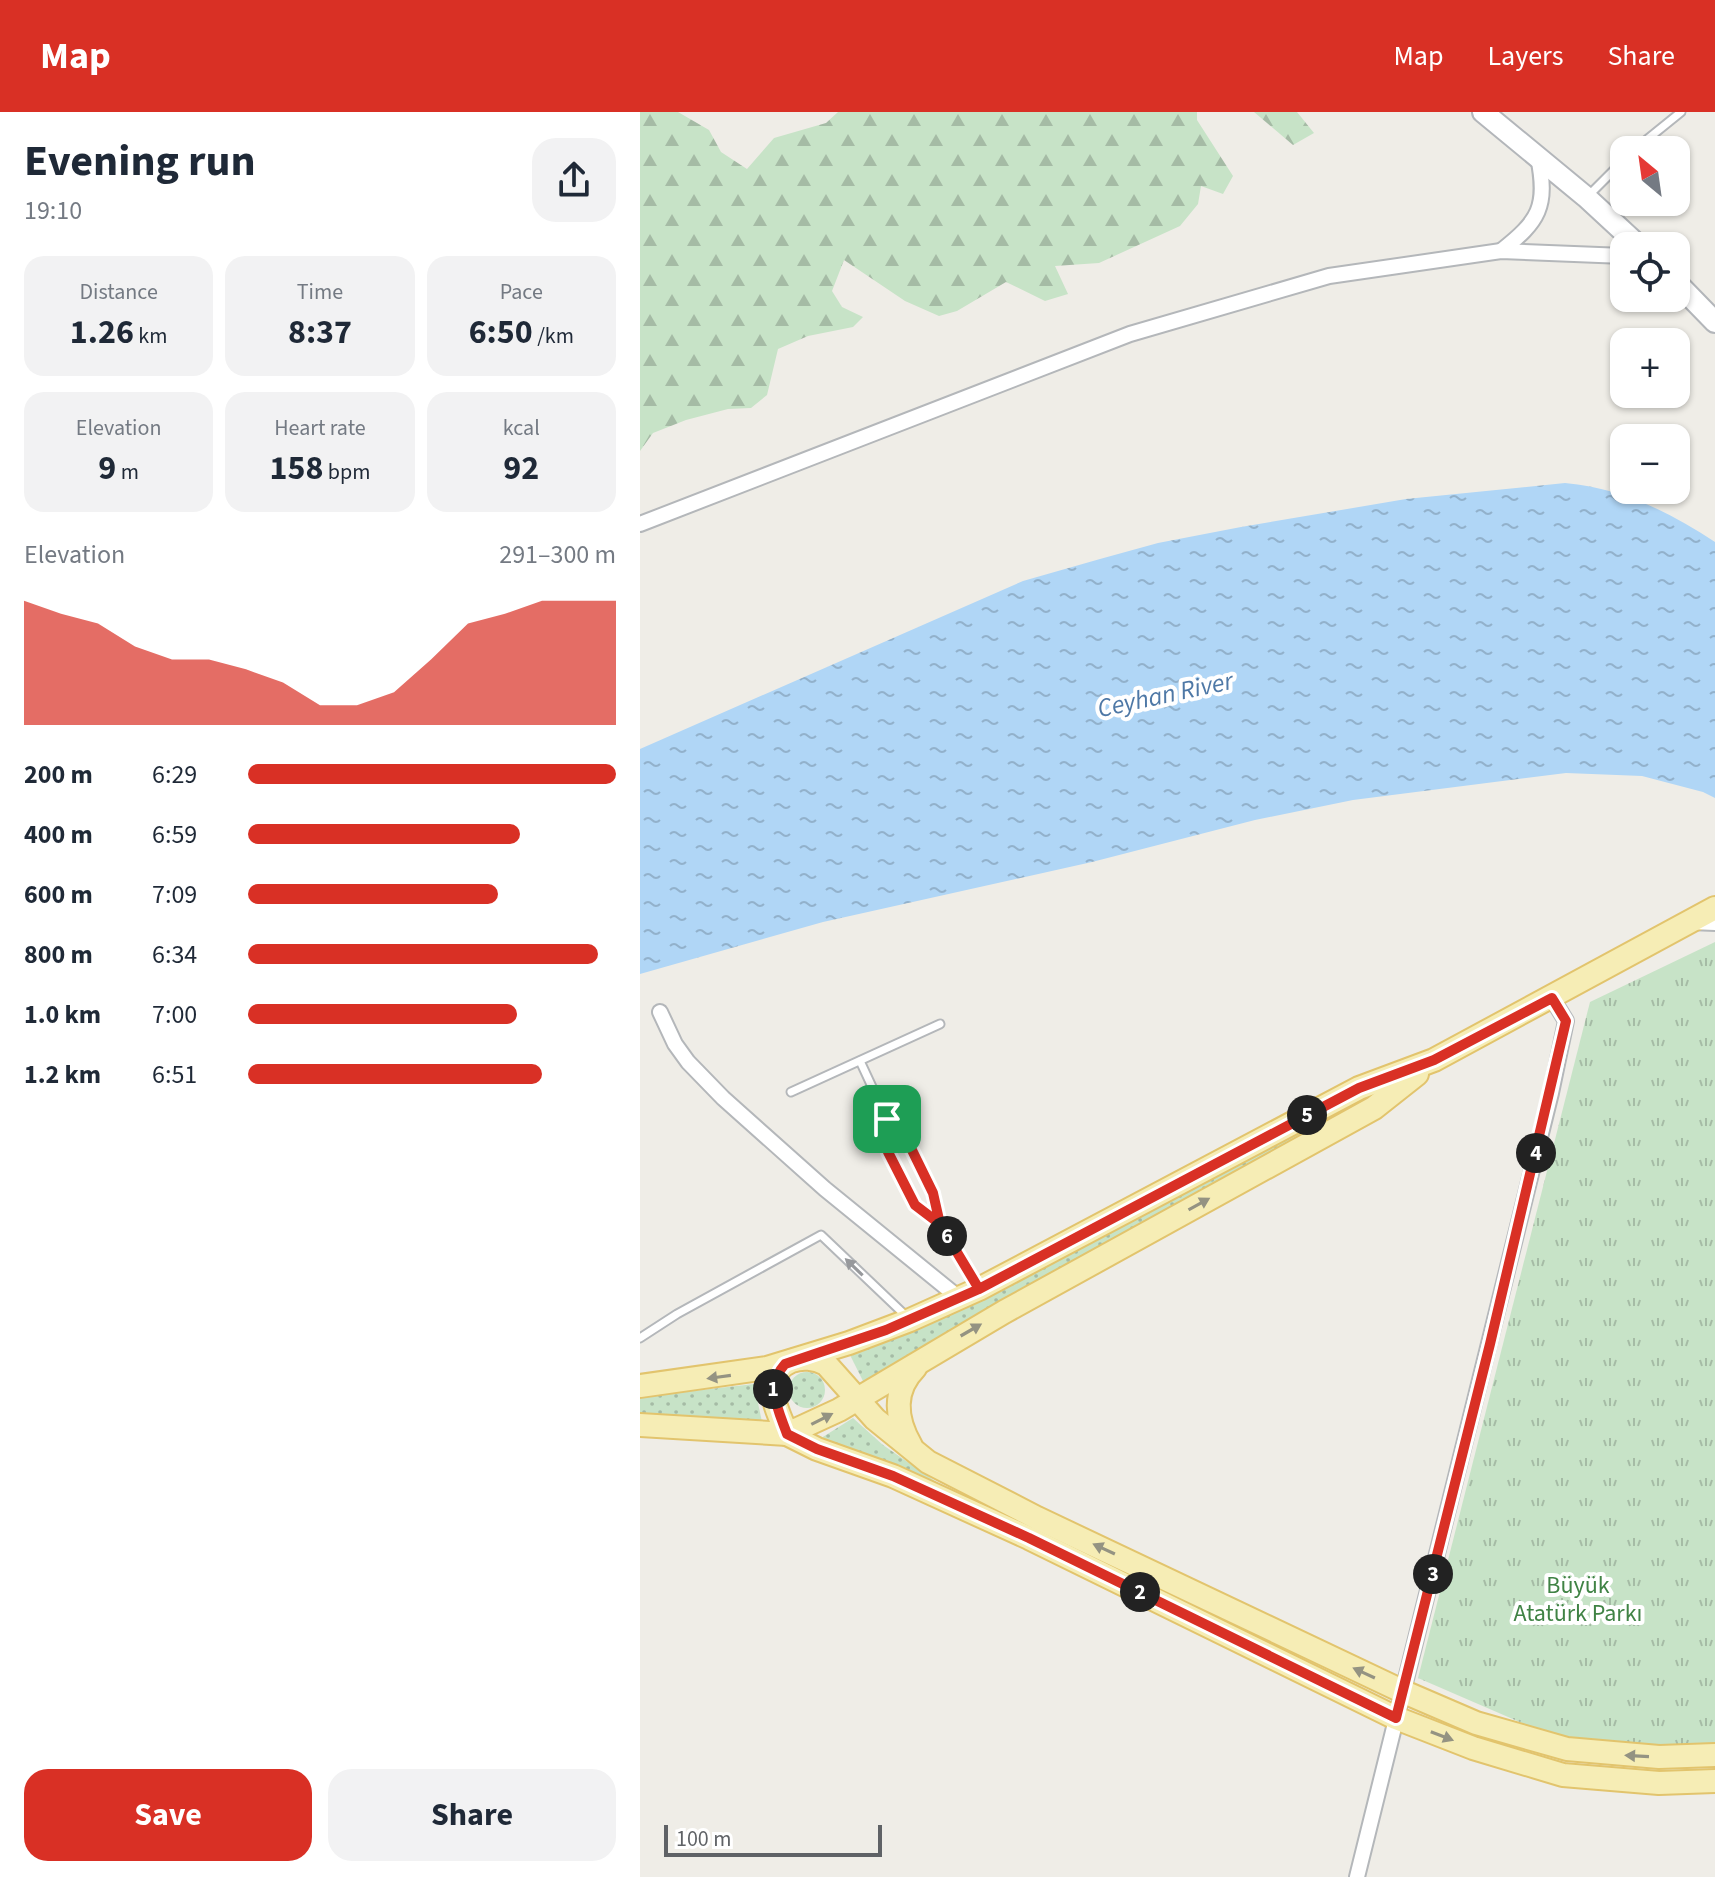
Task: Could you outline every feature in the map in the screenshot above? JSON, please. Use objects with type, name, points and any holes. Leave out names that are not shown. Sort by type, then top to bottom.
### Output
[{"type":"main road","points":[[640,1386],[744,1373],[849,1343],[969,1294],[1359,1088],[1434,1060],[1715,908]]},
{"type":"main road","points":[[787,1434],[857,1400],[931,1354],[1374,1108],[1434,1060]]},
{"type":"main road","points":[[914,1451],[902,1429],[899,1397],[910,1374],[931,1354]]},
{"type":"main road","points":[[787,1434],[773,1391],[778,1372],[794,1359],[816,1358],[914,1451],[966,1483],[1404,1692],[1476,1723],[1567,1749],[1659,1757],[1715,1755]]},
{"type":"main road","points":[[640,1425],[787,1434],[817,1449],[893,1476],[1029,1538],[1396,1718],[1473,1748],[1563,1775],[1659,1783],[1715,1781]]},
{"type":"street","points":[[1483,112],[1624,232]]},
{"type":"street","points":[[1501,251],[1526,231],[1543,203],[1538,157]]},
{"type":"street","points":[[640,524],[1130,334],[1329,276],[1501,251],[1610,255]]},
{"type":"street","points":[[1690,296],[1715,322]]},
{"type":"street","points":[[1691,921],[1715,923]]},
{"type":"street","points":[[1357,1877],[1566,1021],[1552,998]]},
{"type":"street","points":[[660,1012],[675,1044],[688,1062],[723,1098],[825,1189],[969,1294]]},
{"type":"lane","points":[[1651,136],[1681,112]]},
{"type":"lane","points":[[1586,197],[1610,174]]},
{"type":"lane","points":[[791,1092],[940,1024]]},
{"type":"lane","points":[[860,1061],[887,1119],[908,1142],[927,1180],[940,1224],[969,1294]]},
{"type":"lane","points":[[887,1119],[888,1152],[915,1205],[940,1224]]},
{"type":"lane","points":[[640,1338],[677,1314],[821,1235],[910,1320]]},
{"type":"green space","points":[[640,112],[678,112],[709,130],[721,152],[747,169],[774,138],[826,123],[838,112],[1197,112],[1197,120],[1233,176],[1223,194],[1201,186],[1198,204],[1180,226],[1099,263],[1055,266],[1068,294],[1045,301],[1006,282],[957,311],[939,316],[905,301],[844,260],[832,291],[842,307],[863,317],[853,327],[808,336],[778,349],[767,395],[751,408],[728,409],[686,420],[653,433],[640,451]]},
{"type":"green space","points":[[1254,112],[1297,112],[1314,133],[1293,145]]},
{"type":"green space","name":"Büyük Atatürk Parkı","points":[[1715,942],[1715,1743],[1678,1750],[1566,1742],[1418,1678],[1590,1002]]},
{"type":"green space","points":[[1374,1088],[1377,1094],[864,1383],[850,1355],[998,1293]]},
{"type":"green space","points":[[807,1372],[820,1377],[825,1390],[820,1403],[807,1408],[794,1403],[789,1390],[794,1377]]},
{"type":"green space","points":[[754,1384],[762,1422],[640,1414],[640,1397]]},
{"type":"green space","points":[[853,1418],[883,1445],[945,1488],[868,1456],[818,1440]]},
{"type":"water","name":"Ceyhan River","points":[[1565,483],[1610,492],[1610,504],[1645,504],[1680,520],[1715,542],[1715,798],[1642,776],[1566,773],[1353,800],[1255,820],[1092,862],[823,922],[640,974],[640,749],[1023,581],[1158,543],[1406,499]]},
{"type":"route","points":[[887,1119],[888,1152],[915,1205],[940,1224],[979,1289],[1359,1088],[1434,1060],[1552,998],[1566,1021],[1551,1093],[1396,1718],[1029,1538],[893,1476],[817,1449],[787,1434],[773,1391],[778,1372],[785,1364],[886,1330],[979,1289],[940,1224],[933,1193],[908,1142],[887,1119]]}]
